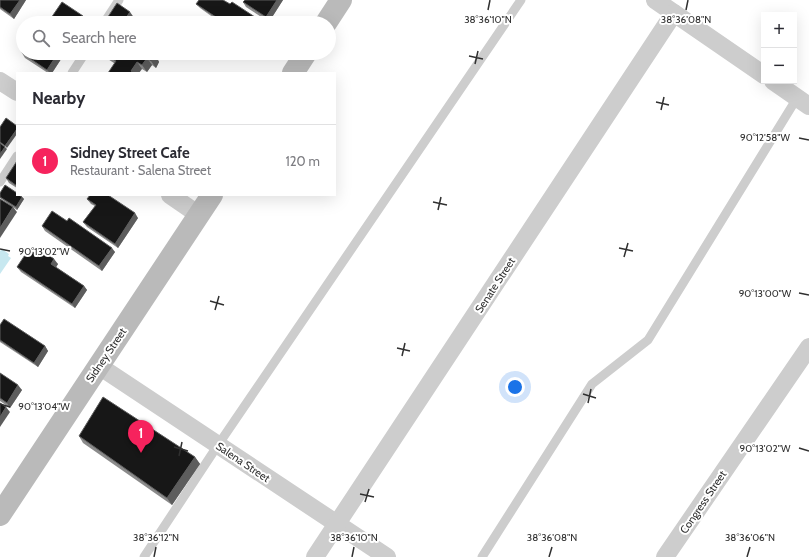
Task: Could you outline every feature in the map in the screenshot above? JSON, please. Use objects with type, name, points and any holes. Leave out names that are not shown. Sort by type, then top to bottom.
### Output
[{"type":"street","points":[[331,16],[341,0]]},
{"type":"street","points":[[655,0],[761,73]]},
{"type":"street","name":"Senate Street","points":[[315,557],[674,13]]},
{"type":"street","points":[[294,72],[301,60]]},
{"type":"street","points":[[0,81],[16,91]]},
{"type":"street","points":[[777,84],[803,102]]},
{"type":"street","points":[[171,196],[199,215]]},
{"type":"street","name":"Sidney Street","points":[[0,515],[211,196]]},
{"type":"street","name":"Congress Street","points":[[665,557],[809,348]]},
{"type":"street","name":"Salena Street","points":[[99,366],[387,557]]},
{"type":"lane","points":[[109,16],[119,0]]},
{"type":"lane","points":[[144,557],[218,445],[521,0]]},
{"type":"lane","points":[[73,72],[80,60]]},
{"type":"lane","points":[[482,557],[592,384],[648,340],[803,102]]},
{"type":"lane","points":[[0,182],[16,158]]},
{"type":"water","points":[[2,249],[9,254],[8,256],[11,258],[0,274],[0,251]]},
{"type":"building","points":[[0,0],[20,0],[10,14],[0,7]]},
{"type":"building","points":[[199,0],[223,0],[230,4],[232,2],[253,16],[214,16],[196,4]]},
{"type":"building","points":[[245,0],[277,0],[267,16],[243,2]]},
{"type":"building","points":[[62,2],[83,16],[52,16]]},
{"type":"building","points":[[117,3],[130,12],[127,16],[109,16]]},
{"type":"building","points":[[32,60],[53,60],[47,70]]},
{"type":"building","points":[[114,60],[146,60],[142,65],[137,62],[131,71],[132,72],[109,72],[116,61]]},
{"type":"building","points":[[6,118],[16,125],[16,130],[5,146],[0,142],[0,127]]},
{"type":"building","points":[[0,143],[5,147],[0,154]]},
{"type":"building","points":[[16,163],[16,185],[6,178]]},
{"type":"building","points":[[5,185],[16,192],[16,196],[22,197],[16,207],[0,197],[0,193]]},
{"type":"building","points":[[89,196],[110,196],[135,213],[115,244],[83,222],[96,205],[87,199]]},
{"type":"building","points":[[0,199],[13,207],[0,228]]},
{"type":"building","points":[[52,211],[67,221],[69,218],[112,248],[99,266],[42,226]]},
{"type":"building","points":[[29,249],[37,254],[40,249],[54,259],[51,264],[84,286],[72,304],[17,267]]},
{"type":"building","points":[[4,319],[45,346],[34,363],[0,340],[0,325]]},
{"type":"building","points":[[0,373],[18,385],[7,403],[0,398]]},
{"type":"building","points":[[103,397],[195,457],[167,498],[79,436]]},
{"type":"building","points":[[0,403],[6,407],[0,417]]},
{"type":"place","name":"Sidney Street Cafe","points":[[141,453]]}]
